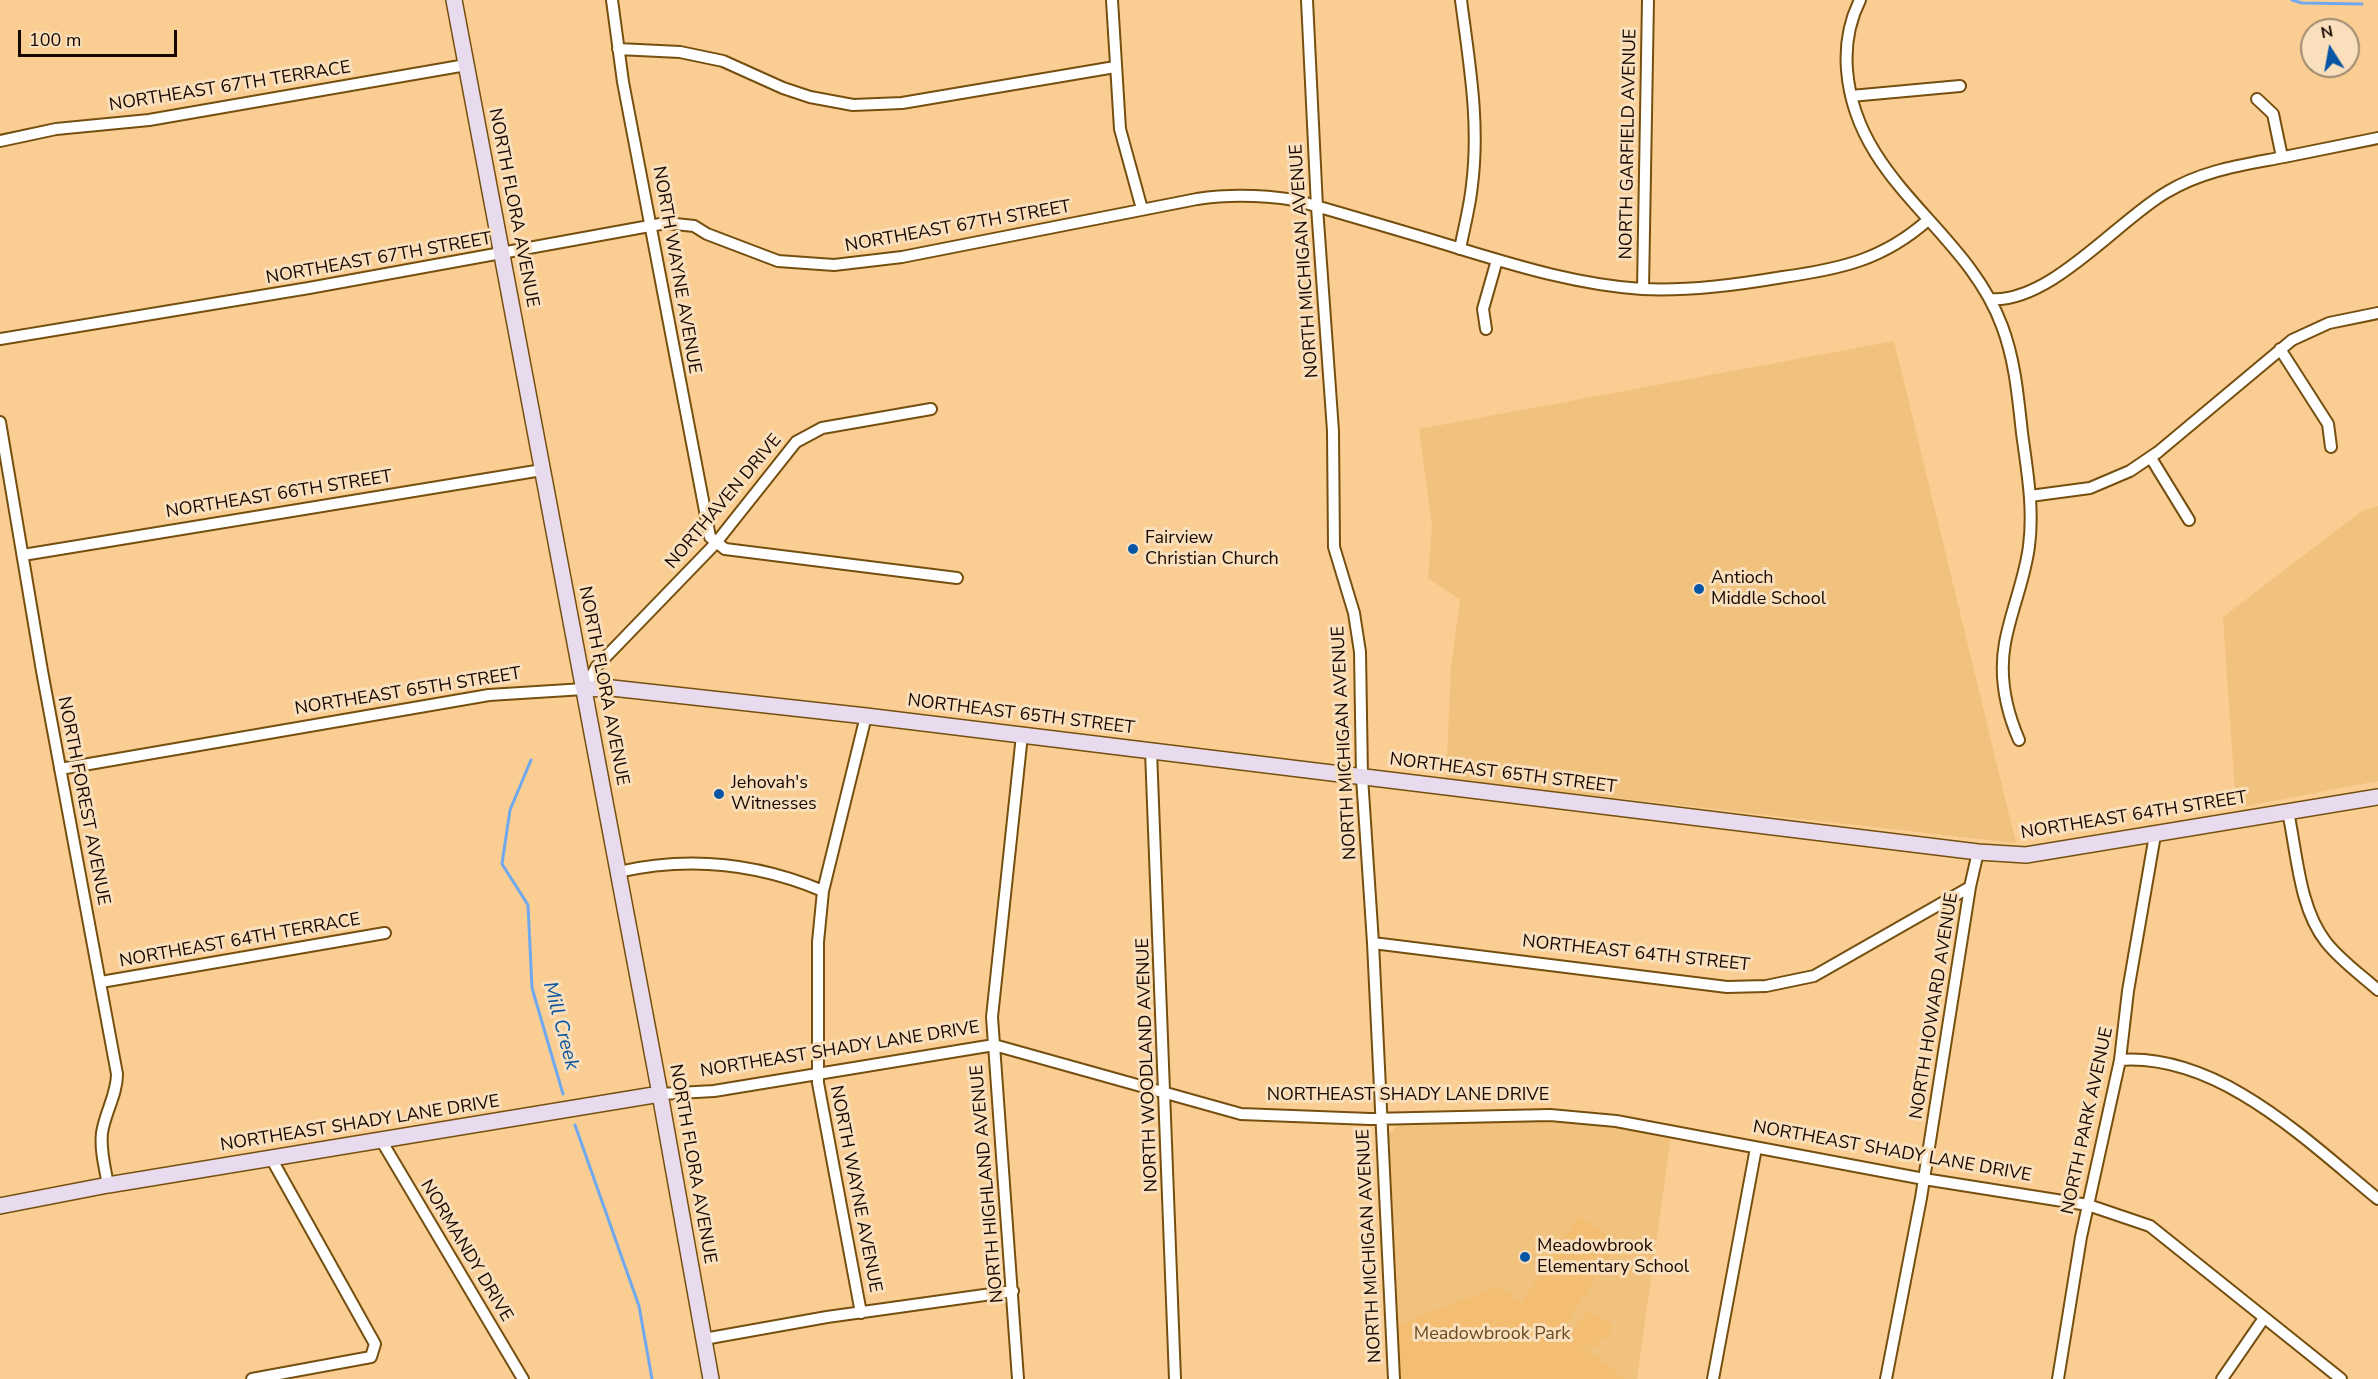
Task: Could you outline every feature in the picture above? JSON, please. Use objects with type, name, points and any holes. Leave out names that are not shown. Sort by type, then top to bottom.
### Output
[{"type":"street","name":"NORTH FLORA AVENUE","points":[[454,0],[660,1095],[711,1379]]},
{"type":"street","name":"NORTH WAYNE AVENUE","points":[[612,0],[618,50],[706,528],[715,544]]},
{"type":"street","points":[[1112,0],[1120,129],[1142,210]]},
{"type":"street","name":"NORTH MICHIGAN AVENUE","points":[[1307,0],[1317,207],[1332,403],[1334,547],[1358,632],[1362,777],[1373,943],[1394,1379]]},
{"type":"street","points":[[1460,249],[1472,186],[1475,149],[1472,75],[1461,0]]},
{"type":"street","name":"NORTH GARFIELD AVENUE","points":[[1643,289],[1648,0]]},
{"type":"street","points":[[1860,0],[1849,26],[1847,44],[1851,96],[1862,129],[1882,166],[1973,271],[1990,299],[2010,350],[2030,496],[2029,547],[2004,643],[2005,695],[2008,714],[2019,740]]},
{"type":"street","points":[[618,50],[680,52],[723,61],[792,91],[853,105],[914,101],[1115,68]]},
{"type":"street","name":"NORTHEAST 67TH TERRACE","points":[[0,141],[56,129],[149,120],[465,66]]},
{"type":"street","points":[[1851,96],[1960,86]]},
{"type":"street","points":[[2257,99],[2273,114],[2282,157]]},
{"type":"street","points":[[1990,299],[2001,300],[2053,278],[2085,257],[2149,204],[2192,178],[2230,167],[2378,138]]},
{"type":"street","name":"NORTHEAST 67TH STREET","points":[[0,339],[502,254],[666,223],[687,224],[778,261],[834,265],[890,259],[1197,199],[1236,195],[1295,200],[1564,278],[1643,289],[1717,287],[1810,273],[1865,261],[1897,245],[1928,220]]},
{"type":"street","points":[[1486,329],[1483,309],[1497,260]]},
{"type":"street","points":[[2030,496],[2090,488],[2120,476],[2151,458],[2280,349],[2310,330],[2329,323],[2378,314]]},
{"type":"street","points":[[2280,349],[2328,424],[2331,447]]},
{"type":"street","name":"NORTHAVEN DRIVE","points":[[584,689],[597,666],[715,544],[786,452],[802,438],[822,428],[932,409]]},
{"type":"street","name":"NORTH FOREST AVENUE","points":[[0,422],[4,470],[22,555],[117,1074],[115,1095],[102,1133],[101,1146],[108,1185]]},
{"type":"street","points":[[2151,458],[2189,520]]},
{"type":"street","name":"NORTHEAST 66TH STREET","points":[[22,555],[288,509],[542,470]]},
{"type":"street","points":[[715,544],[725,549],[957,578]]},
{"type":"street","name":"NORTHEAST 65TH STREET","points":[[60,769],[489,696],[612,688],[866,716],[1978,852]]},
{"type":"street","name":"NORTH WAYNE AVENUE","points":[[861,1313],[817,1075],[818,942],[823,891],[866,716]]},
{"type":"street","name":"NORTH HIGHLAND AVENUE","points":[[1018,1379],[992,1017],[1022,735]]},
{"type":"street","name":"NORTH WOODLAND AVENUE","points":[[1151,751],[1175,1379]]},
{"type":"street","name":"NORTHEAST 64TH STREET","points":[[1978,852],[2026,855],[2378,797]]},
{"type":"street","points":[[2288,812],[2306,898],[2319,931],[2327,943],[2378,990]]},
{"type":"street","name":"NORTH PARK AVENUE","points":[[2058,1379],[2088,1205],[2120,1060],[2128,991],[2155,835]]},
{"type":"street","points":[[1970,887],[1978,852]]},
{"type":"street","points":[[618,872],[657,863],[718,864],[778,875],[823,891]]},
{"type":"street","name":"NORTHEAST 64TH STREET","points":[[1373,943],[1727,987],[1766,986],[1814,976],[1970,887]]},
{"type":"street","name":"NORTH HOWARD AVENUE","points":[[1886,1379],[1924,1179],[1970,887]]},
{"type":"street","name":"NORTHEAST 64TH TERRACE","points":[[100,982],[385,933]]},
{"type":"street","name":"NORTHEAST SHADY LANE DRIVE","points":[[0,1206],[108,1185],[381,1140],[660,1095],[714,1091],[993,1045],[1241,1114],[1380,1119],[1550,1114],[1616,1121],[1924,1179],[2088,1205],[2150,1226],[2195,1259],[2341,1379]]},
{"type":"street","points":[[2120,1060],[2154,1060],[2176,1065],[2224,1085],[2269,1111],[2378,1198]]},
{"type":"street","name":"NORMANDY DRIVE","points":[[381,1140],[523,1379]]},
{"type":"street","points":[[1713,1379],[1756,1148]]},
{"type":"street","points":[[252,1379],[371,1357],[374,1351],[374,1336],[271,1158]]},
{"type":"street","points":[[704,1339],[1013,1291]]},
{"type":"street","points":[[2222,1379],[2264,1318]]},
{"type":"shaded area","name":"Antioch Middle School","points":[[1894,341],[2016,843],[1446,779],[1451,667],[1460,600],[1428,578],[1432,526],[1419,429]]},
{"type":"shaded area","points":[[2378,506],[2378,781],[2236,808],[2223,617],[2363,510]]},
{"type":"shaded area","name":"Meadowbrook Elementary School","points":[[1519,1121],[1595,1125],[1671,1136],[1637,1379],[1401,1379],[1389,1135],[1397,1125]]},
{"type":"green space","name":"Meadowbrook Park","points":[[1579,1216],[1619,1243],[1561,1331],[1569,1337],[1586,1311],[1613,1325],[1607,1337],[1601,1338],[1596,1348],[1588,1345],[1586,1348],[1576,1343],[1626,1379],[1392,1379],[1393,1327],[1498,1286],[1522,1303]]},
{"type":"waterway","points":[[2292,0],[2302,3],[2362,4]]},
{"type":"waterway","name":"Mill Creek","points":[[531,760],[510,810],[502,864],[528,905],[532,988],[563,1094]]},
{"type":"waterway","name":"Mill Creek","points":[[575,1125],[639,1306],[652,1379]]},
{"type":"place","name":"Fairview Christian Church","points":[[1133,549]]},
{"type":"place","name":"Antioch Middle School","points":[[1699,589]]},
{"type":"place","name":"Jehovah's Witnesses","points":[[719,794]]},
{"type":"place","name":"Meadowbrook Elementary School","points":[[1525,1257]]}]
